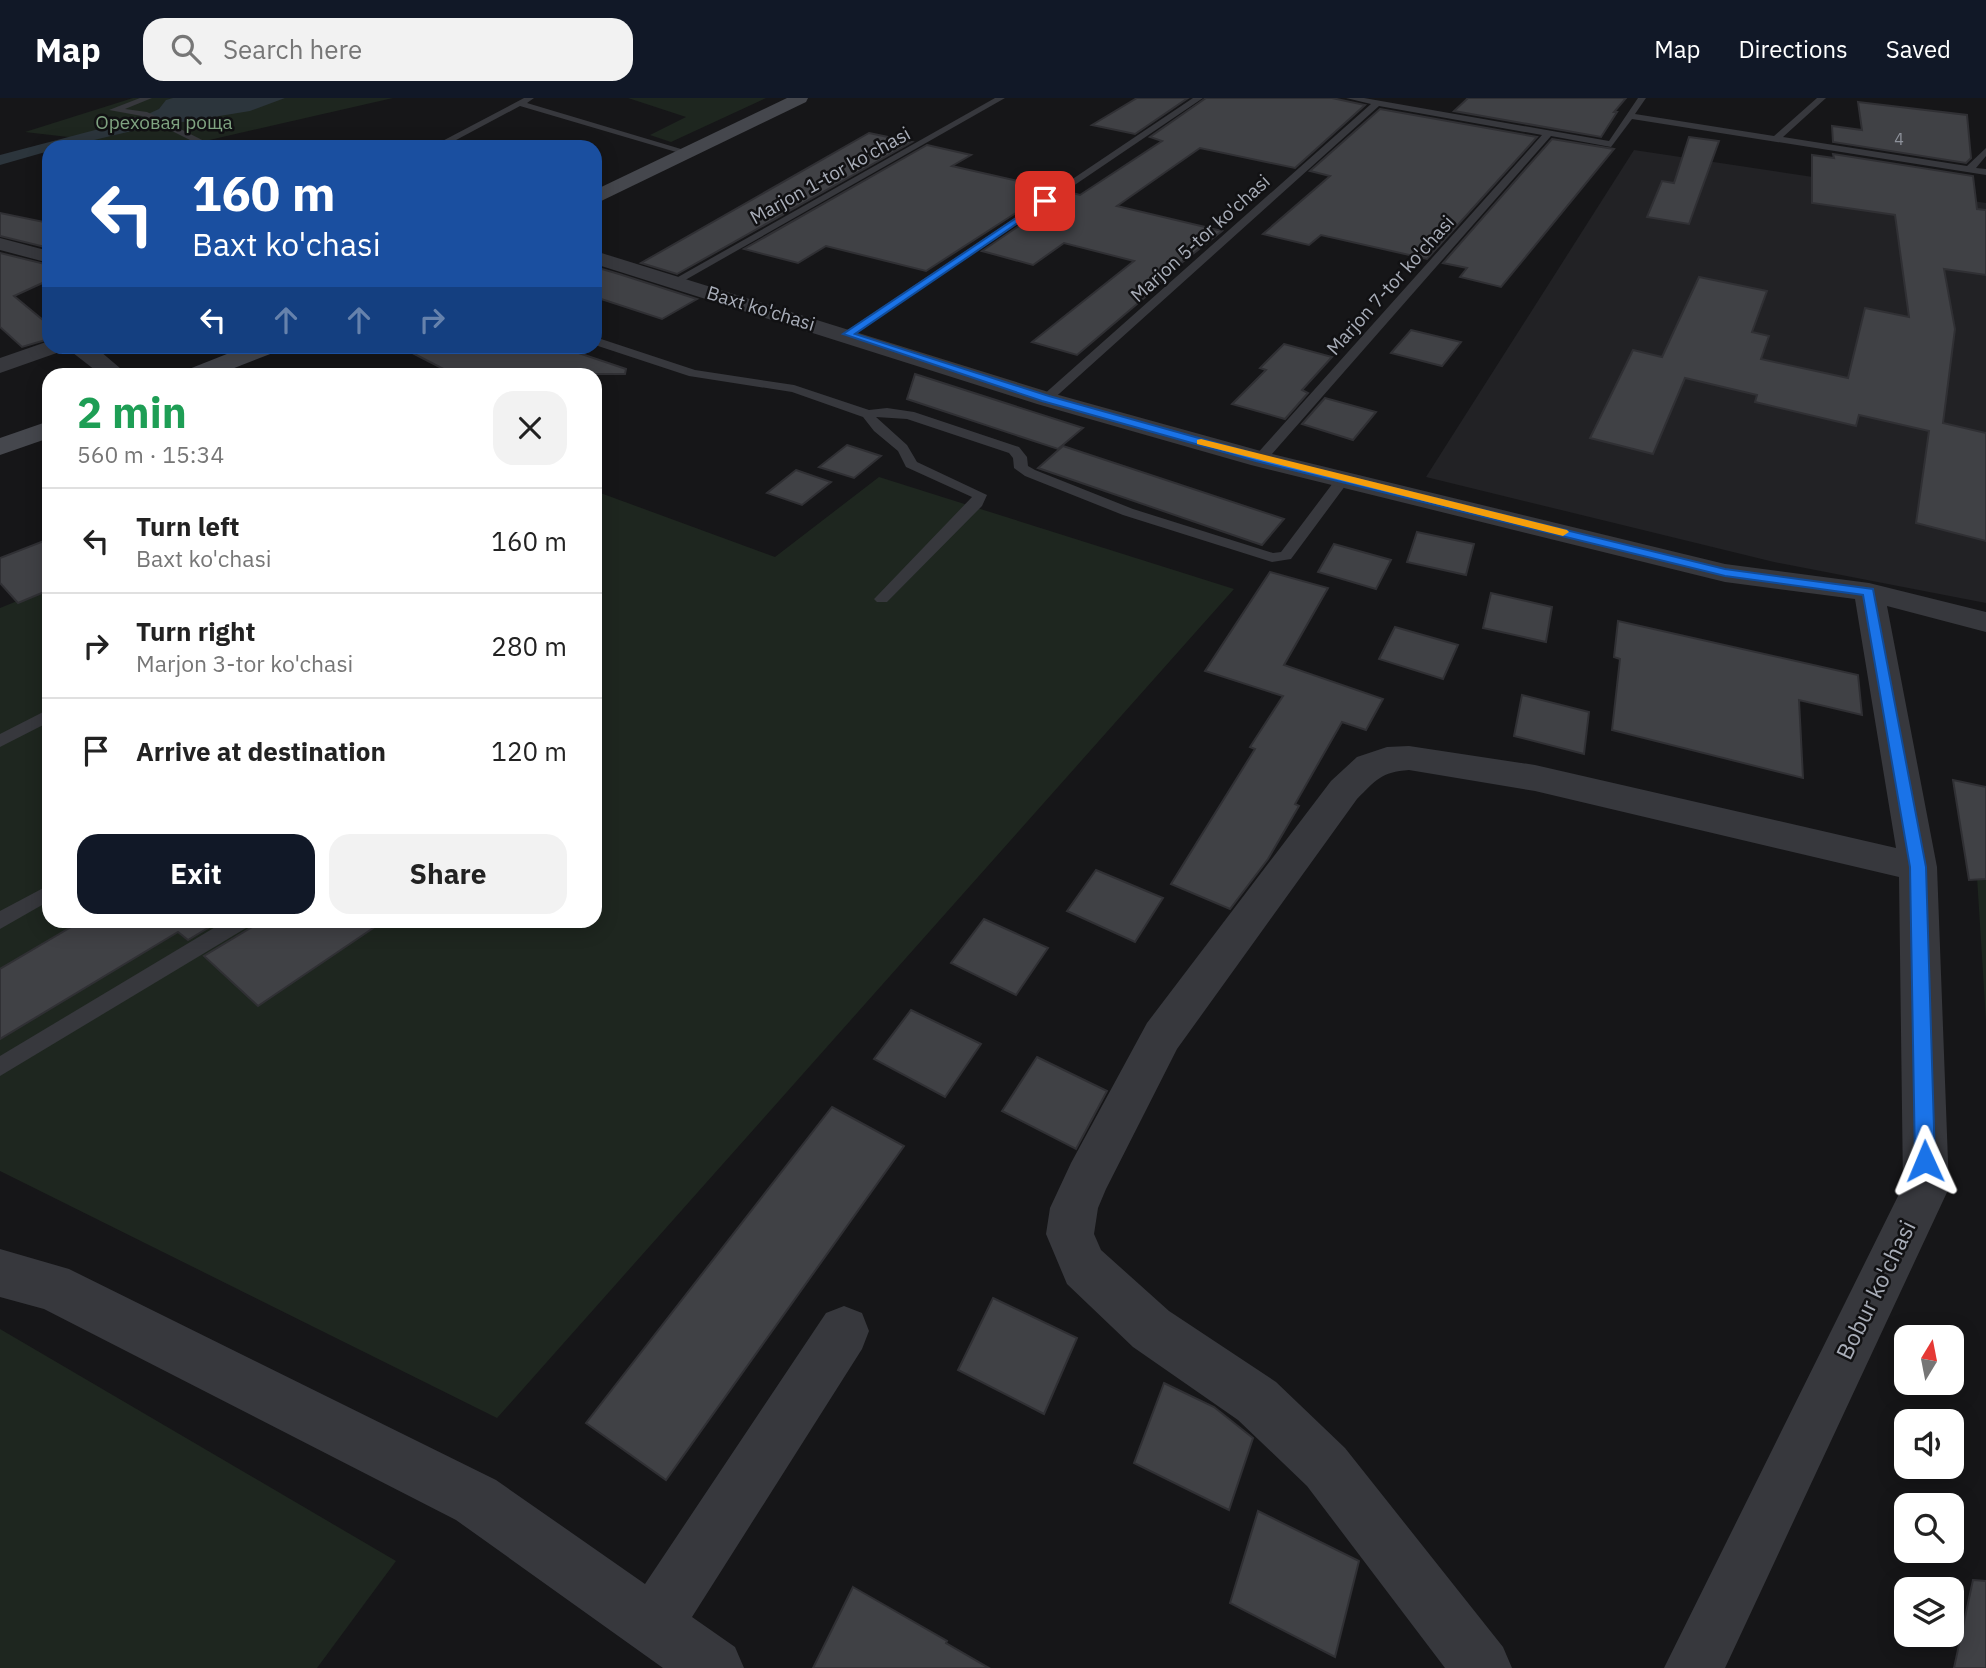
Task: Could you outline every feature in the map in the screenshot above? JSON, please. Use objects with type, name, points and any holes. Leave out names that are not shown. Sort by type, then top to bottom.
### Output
[{"type":"main road","points":[[602,194],[800,98]]},
{"type":"main road","points":[[213,368],[249,354]]},
{"type":"main road","points":[[0,447],[42,432]]},
{"type":"street","points":[[0,244],[42,255]]},
{"type":"street","name":"Baxt ko'chasi","points":[[602,259],[848,334],[1046,399],[1260,459],[1725,573],[1869,592],[1986,622]]},
{"type":"street","points":[[0,366],[42,352]]},
{"type":"street","points":[[89,354],[107,368]]},
{"type":"street","name":"Bobur ko'chasi","points":[[1694,1668],[1926,1188],[1918,867],[1869,592]]},
{"type":"street","points":[[1482,1668],[1326,1467],[1257,1401],[1151,1329],[1084,1267],[1070,1234],[1074,1208],[1162,1036],[1344,790],[1369,766],[1387,759],[1409,758],[1535,778],[1918,867]]},
{"type":"street","points":[[0,1273],[51,1286],[476,1500],[714,1668]]},
{"type":"street","points":[[653,1625],[844,1331]]},
{"type":"lane","points":[[148,98],[113,110],[144,114],[198,140]]},
{"type":"lane","points":[[449,140],[531,98]]},
{"type":"lane","name":"Marjon 1-tor ko'chasi","points":[[676,281],[1001,98]]},
{"type":"lane","points":[[848,334],[1199,98]]},
{"type":"lane","points":[[1350,98],[1435,109],[1547,135],[1611,144],[1642,98]]},
{"type":"lane","points":[[1776,139],[1822,98]]},
{"type":"lane","points":[[518,103],[686,152]]},
{"type":"lane","name":"Marjon 5-tor ko'chasi","points":[[1046,399],[1377,103]]},
{"type":"lane","points":[[1630,116],[1986,172]]},
{"type":"lane","name":"Marjon 7-tor ko'chasi","points":[[1260,459],[1547,135]]},
{"type":"lane","points":[[1969,169],[1986,151]]},
{"type":"lane","points":[[602,343],[694,373],[794,388],[868,414],[887,412],[909,415],[1014,450],[1020,457],[1021,468],[1030,473],[1128,512],[1272,558],[1286,556],[1344,478]]},
{"type":"lane","points":[[868,414],[873,424],[906,449],[911,464],[980,495],[977,503],[882,599]]},
{"type":"lane","points":[[0,741],[42,719]]},
{"type":"lane","points":[[0,921],[42,896]]},
{"type":"lane","points":[[0,1067],[231,928]]},
{"type":"shaded area","points":[[285,98],[250,111],[140,129],[94,140],[57,140],[137,119],[159,109],[166,100]]},
{"type":"shaded area","points":[[42,144],[42,153],[0,165],[0,155]]},
{"type":"shaded area","points":[[1634,150],[1986,203],[1986,603],[1774,562],[1426,477]]},
{"type":"green space","name":"Ореховая роща","points":[[133,98],[393,98],[210,140],[94,140],[25,132]]},
{"type":"green space","points":[[628,98],[766,98],[671,142],[650,135],[686,117]]},
{"type":"green space","points":[[879,477],[1234,589],[497,1418],[0,1171],[0,608],[42,591],[42,928],[602,928],[602,494],[775,557]]},
{"type":"green space","points":[[1977,877],[1986,880],[1986,1021]]},
{"type":"green space","points":[[0,1329],[396,1561],[317,1668],[0,1668]]},
{"type":"building","points":[[1137,98],[1188,98],[1135,134],[1092,125]]},
{"type":"building","points":[[1206,98],[1332,98],[1365,105],[1295,168],[1200,148],[1117,206],[1222,231],[1166,275],[1170,276],[1077,355],[1032,342],[1134,261],[1064,243],[1033,265],[982,251],[1069,192],[1080,195],[1162,141],[1150,137]]},
{"type":"building","points":[[1468,98],[1626,98],[1614,112],[1617,112],[1601,137],[1454,111]]},
{"type":"building","points":[[1858,102],[1967,115],[1971,158],[1966,163],[1833,142],[1832,126],[1862,130]]},
{"type":"building","points":[[1380,109],[1537,137],[1427,259],[1321,235],[1309,245],[1263,234],[1330,176],[1310,171]]},
{"type":"building","points":[[869,133],[912,142],[677,274],[641,263]]},
{"type":"building","points":[[1689,137],[1719,141],[1689,224],[1647,217],[1662,181],[1674,183]]},
{"type":"building","points":[[1552,139],[1614,149],[1501,287],[1460,277],[1467,268],[1443,263]]},
{"type":"building","points":[[927,145],[971,155],[952,166],[1053,189],[926,271],[826,246],[798,263],[744,249]]},
{"type":"building","points":[[1833,154],[1973,176],[1977,209],[1986,210],[1986,275],[1944,269],[1955,329],[1943,423],[1986,433],[1986,541],[1916,523],[1929,431],[1859,415],[1856,426],[1755,402],[1757,395],[1685,378],[1653,454],[1590,438],[1633,350],[1662,357],[1699,277],[1767,291],[1752,332],[1769,336],[1761,359],[1848,378],[1865,308],[1909,317],[1895,215],[1812,203],[1812,155],[1834,158]]},
{"type":"building","points":[[0,213],[42,222],[42,246],[0,236]]},
{"type":"building","points":[[0,253],[42,263],[42,283],[14,296],[42,319],[42,341],[22,347],[0,327]]},
{"type":"building","points":[[602,269],[697,299],[662,319],[602,299]]},
{"type":"building","points":[[1411,330],[1461,342],[1442,366],[1391,353]]},
{"type":"building","points":[[1284,344],[1332,357],[1302,390],[1308,393],[1285,419],[1232,404],[1266,370],[1260,368]]},
{"type":"building","points":[[414,354],[582,354],[626,369],[625,374],[602,374],[602,368],[441,368]]},
{"type":"building","points":[[915,374],[1083,428],[1058,449],[907,399]]},
{"type":"building","points":[[1325,398],[1376,412],[1353,440],[1302,424]]},
{"type":"building","points":[[847,445],[881,456],[854,478],[819,467]]},
{"type":"building","points":[[1063,446],[1284,519],[1262,545],[1038,468]]},
{"type":"building","points":[[796,470],[831,482],[802,505],[767,493]]},
{"type":"building","points":[[1417,532],[1474,544],[1466,575],[1407,562]]},
{"type":"building","points":[[42,542],[42,593],[18,603],[0,583],[0,558]]},
{"type":"building","points":[[1334,544],[1391,560],[1376,589],[1318,572]]},
{"type":"building","points":[[1270,572],[1328,588],[1284,665],[1383,699],[1366,730],[1342,722],[1295,804],[1299,806],[1268,859],[1230,909],[1171,884],[1255,749],[1250,747],[1283,696],[1205,671]]},
{"type":"building","points":[[1491,593],[1552,607],[1546,642],[1483,628]]},
{"type":"building","points":[[1618,621],[1858,675],[1862,715],[1799,700],[1803,778],[1612,730],[1620,659],[1614,657]]},
{"type":"building","points":[[1395,627],[1458,645],[1443,679],[1379,659]]},
{"type":"building","points":[[1522,695],[1589,712],[1584,754],[1514,736]]},
{"type":"building","points":[[1953,780],[1986,787],[1986,879],[1969,880]]},
{"type":"building","points":[[1096,870],[1163,898],[1135,942],[1067,911]]},
{"type":"building","points":[[984,919],[1048,948],[1016,995],[951,963]]},
{"type":"building","points":[[69,928],[208,928],[188,940],[178,932],[0,1039],[0,969]]},
{"type":"building","points":[[250,928],[373,928],[258,1006],[204,956]]},
{"type":"building","points":[[911,1010],[981,1044],[945,1097],[874,1059]]},
{"type":"building","points":[[1037,1057],[1107,1091],[1076,1149],[1002,1111]]},
{"type":"building","points":[[832,1107],[904,1146],[666,1480],[586,1423]]},
{"type":"building","points":[[993,1298],[1077,1338],[1044,1414],[958,1370]]},
{"type":"building","points":[[1164,1383],[1214,1407],[1253,1438],[1229,1510],[1134,1463]]},
{"type":"building","points":[[1258,1511],[1359,1561],[1335,1657],[1230,1603]]},
{"type":"building","points":[[1973,1580],[1986,1581],[1986,1668],[1954,1668],[1959,1647],[1964,1647],[1964,1622]]},
{"type":"building","points":[[853,1587],[947,1641],[946,1643],[989,1668],[813,1668]]},
{"type":"slow traffic","points":[[1201,442],[1260,459],[1563,532]]},
{"type":"route","points":[[1045,201],[848,334],[1046,399],[1260,459],[1725,573],[1869,592],[1918,867],[1925,1161]]}]
